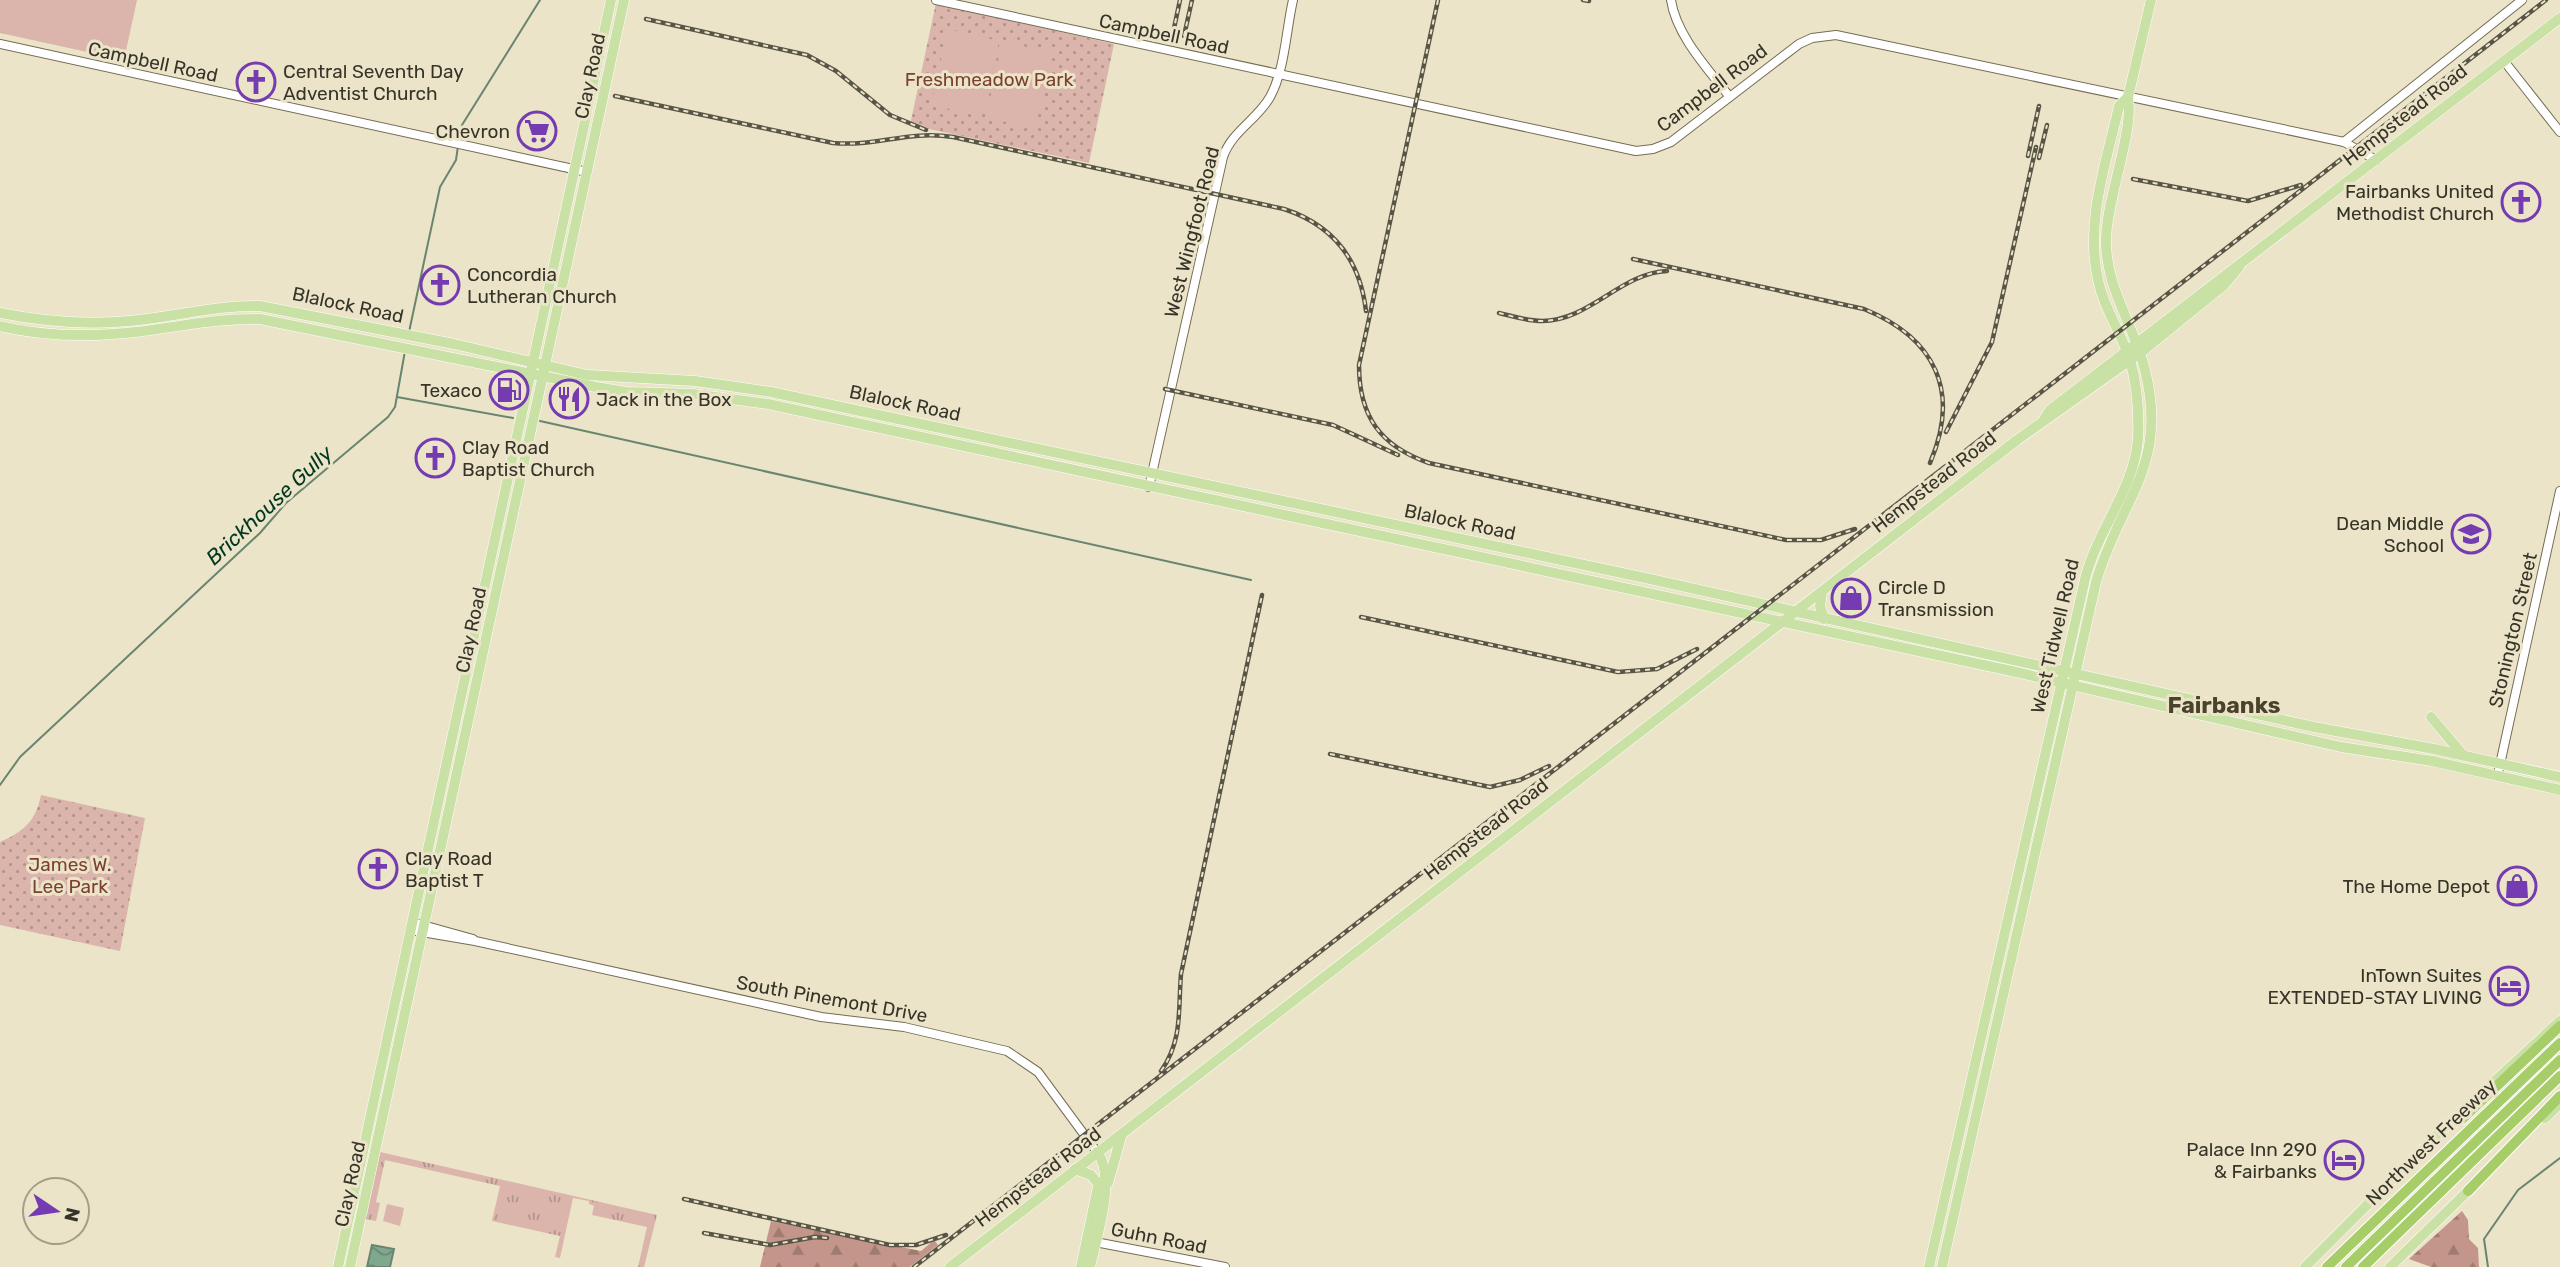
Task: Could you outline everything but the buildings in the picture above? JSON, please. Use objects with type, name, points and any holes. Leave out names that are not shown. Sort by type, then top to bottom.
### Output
[{"type":"highway","points":[[2447,1125],[2462,1119],[2560,1026]]},
{"type":"highway","name":"Northwest Freeway","points":[[2328,1267],[2560,1043]]},
{"type":"highway","points":[[2346,1267],[2560,1060]]},
{"type":"highway","points":[[2363,1267],[2560,1076]]},
{"type":"highway","points":[[2468,1191],[2560,1096]]},
{"type":"main road","name":"Clay Road","points":[[338,1267],[611,0]]},
{"type":"main road","points":[[2128,97],[2151,0]]},
{"type":"main road","name":"Clay Road","points":[[351,1267],[530,441],[622,1]]},
{"type":"main road","name":"Hempstead Road","points":[[950,1267],[2044,420],[2055,416],[2073,398],[2239,267],[2560,18]]},
{"type":"main road","name":"West Tidwell Road","points":[[1929,1267],[2089,563],[2129,478],[2137,453],[2138,422],[2128,356],[2105,306],[2095,265],[2094,211],[2119,106],[2128,97]]},
{"type":"main road","name":"West Tidwell Road","points":[[1942,1267],[2101,564],[2143,478],[2152,421],[2149,388],[2138,348],[2112,284],[2106,261],[2107,223],[2130,110],[2128,97]]},
{"type":"main road","points":[[2102,177],[2115,180]]},
{"type":"main road","points":[[558,247],[570,250]]},
{"type":"main road","points":[[546,302],[558,304]]},
{"type":"main road","name":"Blalock Road","points":[[0,313],[76,325],[131,321],[237,306],[287,310],[454,344],[596,387],[626,392],[693,394],[768,404],[1512,566],[1605,583],[2073,684],[2311,740],[2497,775],[2560,790]]},
{"type":"main road","points":[[285,322],[287,310]]},
{"type":"main road","name":"Blalock Road","points":[[0,327],[76,335],[133,333],[233,318],[285,322],[452,357],[531,368]]},
{"type":"main road","points":[[452,357],[454,344]]},
{"type":"main road","name":"Blalock Road","points":[[544,371],[695,381],[771,392],[1699,589],[1796,613],[2314,727],[2463,755],[2560,777]]},
{"type":"main road","points":[[596,387],[610,386],[616,377]]},
{"type":"main road","points":[[626,392],[629,384],[655,380]]},
{"type":"main road","points":[[693,394],[695,381]]},
{"type":"main road","points":[[768,404],[771,392]]},
{"type":"main road","points":[[840,420],[843,407]]},
{"type":"main road","points":[[919,437],[922,424]]},
{"type":"main road","points":[[516,438],[530,441]]},
{"type":"main road","points":[[997,455],[1000,442]]},
{"type":"main road","points":[[1074,471],[1078,458]]},
{"type":"main road","points":[[1259,510],[1262,497]]},
{"type":"main road","points":[[2113,512],[2124,518]]},
{"type":"main road","points":[[1512,566],[1515,552]]},
{"type":"main road","points":[[1605,583],[1608,570]]},
{"type":"main road","points":[[1696,603],[1699,589]]},
{"type":"main road","points":[[1822,592],[1820,606],[1824,619]]},
{"type":"main road","points":[[1757,617],[1761,629],[1757,642]]},
{"type":"main road","points":[[2007,670],[2022,667],[2025,662]]},
{"type":"main road","points":[[2431,717],[2463,755]]},
{"type":"main road","points":[[2311,740],[2314,727]]},
{"type":"main road","points":[[2043,767],[2055,771]]},
{"type":"main road","points":[[2024,850],[2038,850]]},
{"type":"main road","points":[[2008,926],[2020,928]]},
{"type":"main road","points":[[1989,1003],[2001,1007]]},
{"type":"main road","points":[[2305,1267],[2447,1125],[2560,1020]]},
{"type":"main road","points":[[2390,1267],[2560,1104]]},
{"type":"main road","points":[[1102,1186],[1110,1181],[1121,1136]]},
{"type":"main road","points":[[1956,1145],[1969,1147]]},
{"type":"main road","points":[[1090,1267],[1091,1242],[1102,1186],[1097,1152]]},
{"type":"main road","points":[[1075,1169],[1091,1175],[1102,1186]]},
{"type":"main road","points":[[347,1223],[359,1226]]},
{"type":"main road","points":[[1081,1267],[1091,1242]]},
{"type":"street","name":"Campbell Road","points":[[936,0],[1636,151],[1653,149],[1671,142],[1799,44],[1812,38],[1836,35],[2344,142],[2376,160]]},
{"type":"street","name":"West Wingfoot Road","points":[[1149,487],[1223,157],[1236,134],[1265,105],[1277,74],[1293,0]]},
{"type":"street","points":[[1671,0],[1673,11],[1686,35],[1729,96]]},
{"type":"street","points":[[2344,142],[2522,0]]},
{"type":"street","name":"Campbell Road","points":[[0,44],[587,172]]},
{"type":"street","points":[[2504,61],[2560,132]]},
{"type":"street","name":"Stonington Street","points":[[2497,775],[2560,491]]},
{"type":"street","name":"South Pinemont Drive","points":[[411,926],[821,1017],[904,1027],[1007,1051],[1038,1072],[1097,1152]]},
{"type":"street","name":"Guhn Road","points":[[1091,1242],[1224,1267]]},
{"type":"green space","points":[[0,0],[137,0],[124,60],[0,33]]},
{"type":"green space","name":"Freshmeadow Park","points":[[936,3],[1114,44],[1089,163],[910,125]]},
{"type":"green space","points":[[948,29],[999,41],[982,116],[931,105]]},
{"type":"green space","points":[[1002,42],[1052,52],[1035,128],[986,118]]},
{"type":"green space","name":"James W. Lee Park","points":[[41,795],[145,818],[120,951],[0,925],[0,842],[15,834],[32,819]]},
{"type":"green space","points":[[380,1152],[657,1215],[644,1267],[638,1267],[647,1227],[592,1215],[594,1206],[589,1204],[589,1201],[573,1198],[560,1258],[555,1257],[560,1236],[492,1221],[500,1186],[385,1160],[376,1202],[380,1203],[376,1221],[365,1219]]},
{"type":"green space","points":[[387,1204],[404,1208],[400,1226],[383,1221]]},
{"type":"green space","points":[[2462,1211],[2468,1220],[2469,1239],[2478,1248],[2479,1267],[2431,1267],[2409,1259]]},
{"type":"green space","points":[[771,1221],[921,1251],[934,1240],[938,1245],[910,1267],[760,1267]]},
{"type":"water","points":[[372,1245],[394,1249],[390,1267],[367,1267]]},
{"type":"waterway","name":"Brickhouse Gully","points":[[459,141],[462,125],[540,0]]},
{"type":"waterway","name":"Brickhouse Gully","points":[[409,332],[440,187],[456,160],[458,146]]},
{"type":"waterway","name":"Brickhouse Gully","points":[[0,785],[20,757],[260,533],[286,503],[388,417],[395,407],[405,351]]},
{"type":"waterway","points":[[397,397],[513,418]]},
{"type":"waterway","points":[[540,421],[1251,580]]},
{"type":"waterway","points":[[2488,1267],[2484,1239],[2518,1190],[2560,1158]]},
{"type":"railway","points":[[1173,33],[1180,0]]},
{"type":"railway","points":[[1184,36],[1192,0]]},
{"type":"railway","points":[[1438,0],[1359,365],[1363,399],[1376,427],[1397,448],[1429,463],[1786,540],[1821,540],[1855,529]]},
{"type":"railway","points":[[1583,0],[1589,1]]},
{"type":"railway","points":[[914,1267],[2546,0]]},
{"type":"railway","points":[[646,19],[807,55],[836,71],[890,115],[926,130]]},
{"type":"railway","points":[[615,96],[833,143],[864,143],[937,135],[953,137],[1284,209],[1317,225],[1341,247],[1358,276],[1366,311]]},
{"type":"railway","points":[[2028,156],[2039,106]]},
{"type":"railway","points":[[2039,158],[2047,125]]},
{"type":"railway","points":[[1946,432],[1992,342],[2036,147]]},
{"type":"railway","points":[[2133,179],[2248,201],[2301,185]]},
{"type":"railway","points":[[1633,259],[1864,309],[1909,335],[1924,351],[1935,370],[1941,390],[1943,413],[1939,437],[1930,463]]},
{"type":"railway","points":[[1499,313],[1536,321],[1559,319],[1590,306],[1635,280],[1667,271]]},
{"type":"railway","points":[[1165,389],[1333,425],[1398,455]]},
{"type":"railway","points":[[1161,1071],[1176,1036],[1181,974],[1262,595]]},
{"type":"railway","points":[[1361,617],[1618,672],[1657,669],[1697,649]]},
{"type":"railway","points":[[1330,754],[1490,787],[1520,780],[1549,766]]},
{"type":"railway","points":[[684,1199],[890,1245],[916,1245],[946,1235]]},
{"type":"railway","points":[[704,1233],[770,1245],[815,1237],[827,1238]]},
{"type":"place","name":"Central Seventh Day Adventist Church","points":[[256,82]]},
{"type":"place","name":"Chevron","points":[[537,131]]},
{"type":"place","name":"Fairbanks United Methodist Church","points":[[2521,202]]},
{"type":"place","name":"Concordia Lutheran Church","points":[[440,285]]},
{"type":"place","name":"Texaco","points":[[509,390]]},
{"type":"place","name":"Jack in the Box","points":[[569,399]]},
{"type":"place","name":"Clay Road Baptist Church","points":[[435,458]]},
{"type":"place","name":"Dean Middle School","points":[[2471,534]]},
{"type":"place","name":"Circle D Transmission","points":[[1851,598]]},
{"type":"place","name":"Clay Road Baptist T","points":[[378,869]]},
{"type":"place","name":"The Home Depot","points":[[2517,886]]},
{"type":"place","name":"InTown Suites EXTENDED-STAY LIVING","points":[[2509,986]]},
{"type":"place","name":"Palace Inn 290 & Fairbanks","points":[[2344,1160]]},
{"type":"district","name":"Fairbanks","points":[[2224,705]]}]
